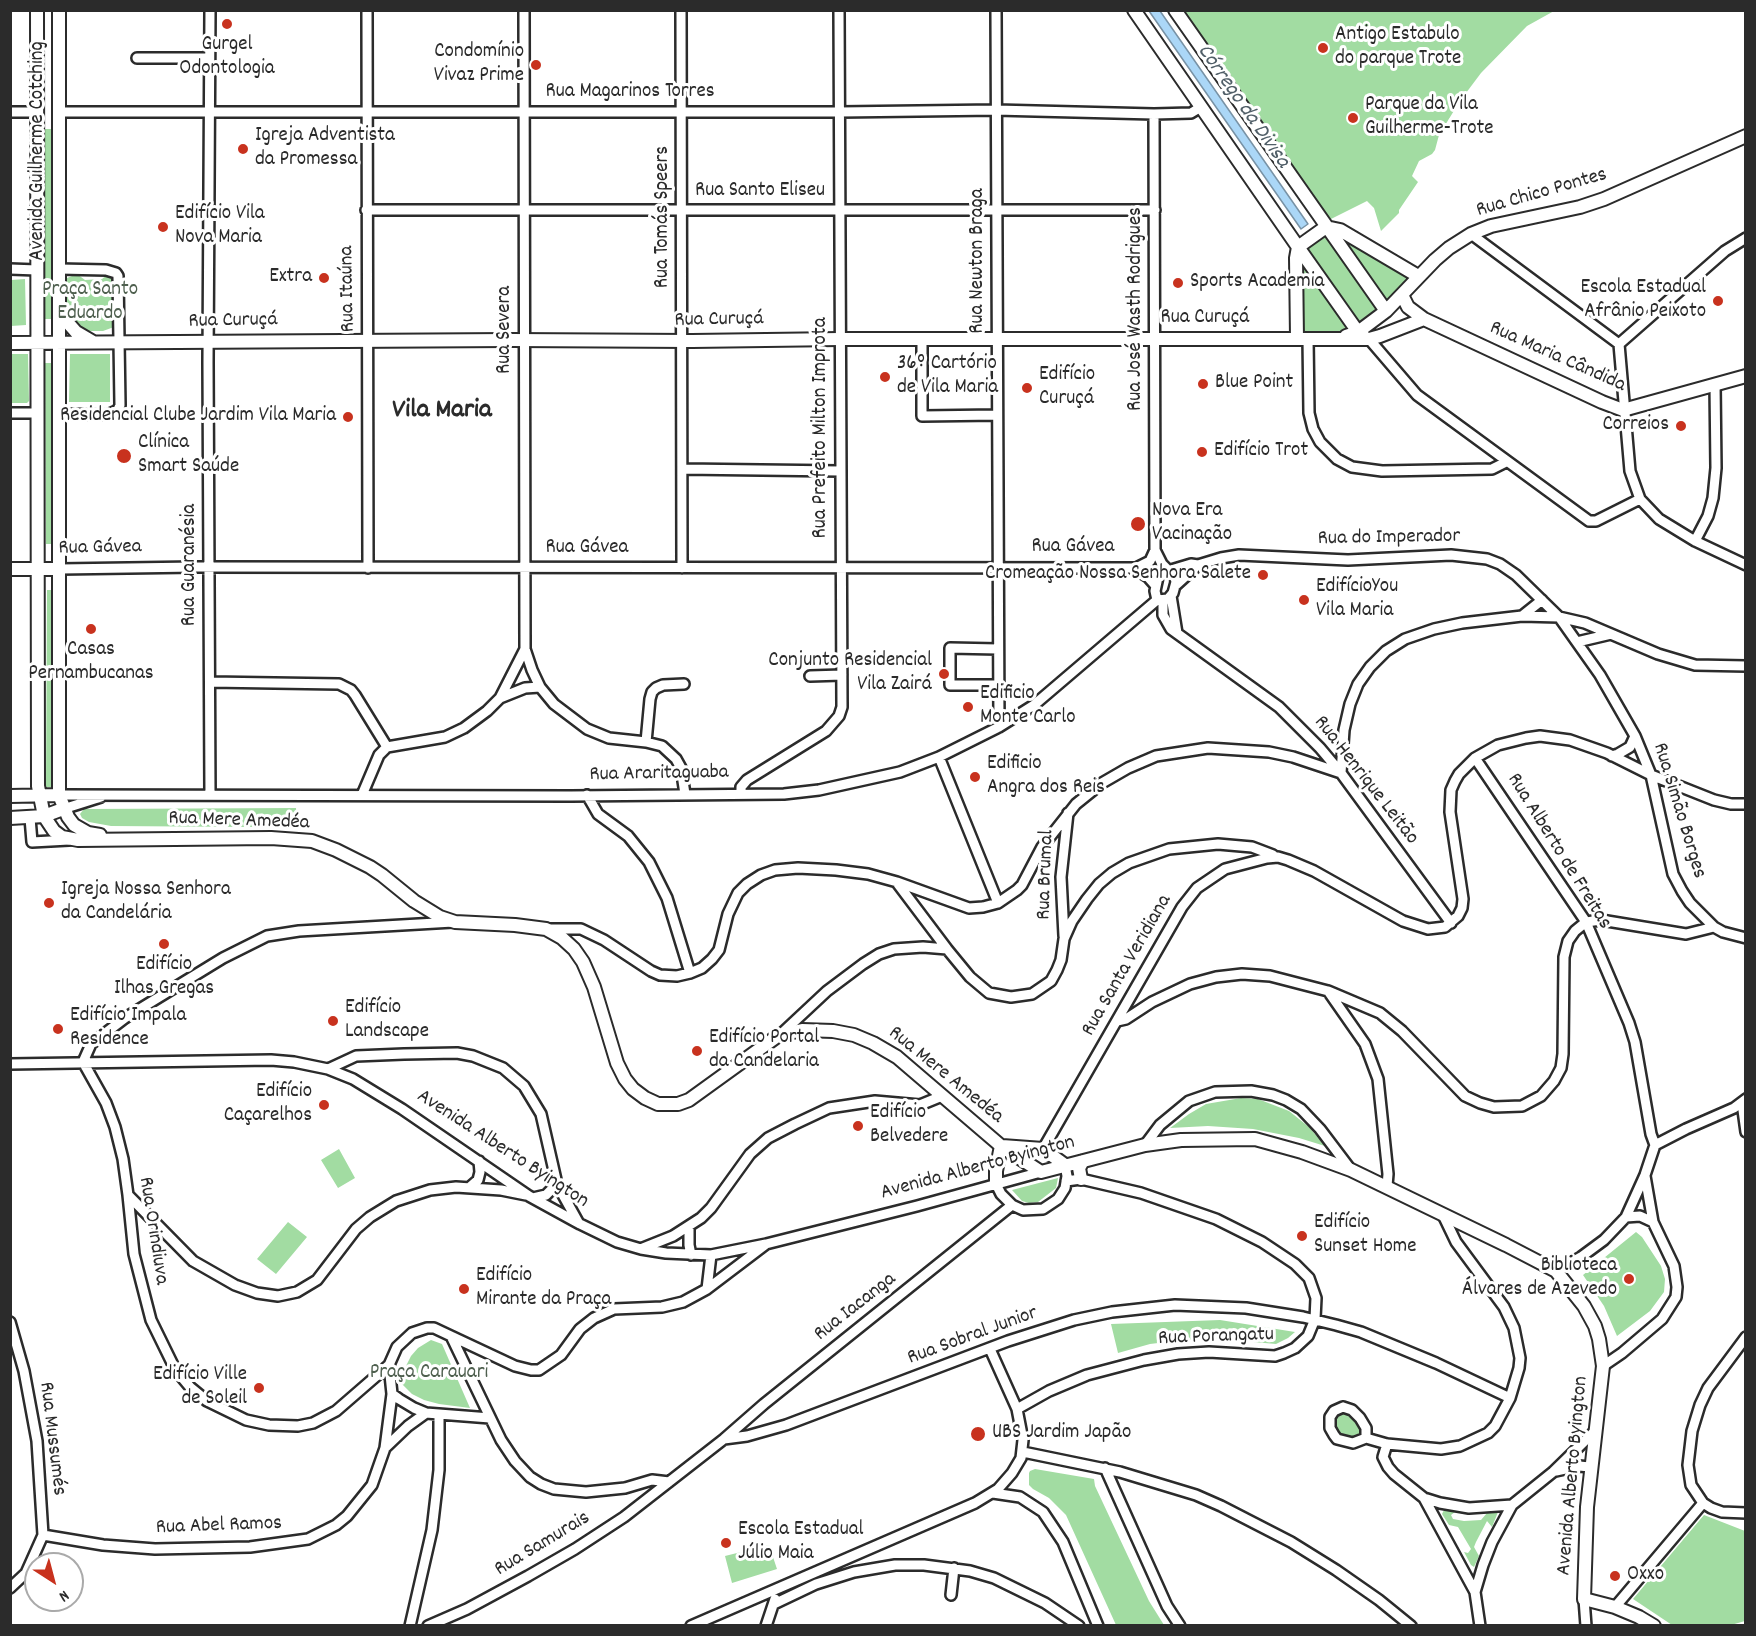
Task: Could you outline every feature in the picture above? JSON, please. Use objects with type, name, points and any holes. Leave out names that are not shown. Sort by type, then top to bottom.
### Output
[{"type":"main road","name":"Avenida Guilherme Cotching","points":[[37,10],[39,795]]},
{"type":"main road","name":"Avenida Guilherme Cotching","points":[[58,10],[59,795]]},
{"type":"main road","points":[[1134,10],[1358,332],[1369,339]]},
{"type":"main road","points":[[1175,10],[1386,311]]},
{"type":"main road","name":"Rua Chico Pontes","points":[[1339,338],[1358,332],[1386,311],[1418,276],[1449,248],[1471,234],[1491,226],[1580,207],[1604,199],[1746,136]]},
{"type":"main road","points":[[1303,338],[1296,258],[1298,247],[1326,227],[1340,230],[1418,276]]},
{"type":"main road","name":"Rua Maria Cândida","points":[[1402,295],[1411,311],[1424,319],[1623,410],[1746,376]]},
{"type":"main road","points":[[59,310],[76,332],[94,342]]},
{"type":"main road","name":"Rua Curuçá","points":[[10,343],[368,340],[1369,339],[1424,319]]},
{"type":"main road","name":"Rua Gávea","points":[[10,569],[60,569]]},
{"type":"main road","points":[[39,795],[44,816]]},
{"type":"main road","name":"Rua Araritaguaba","points":[[10,796],[59,795]]},
{"type":"main road","name":"Rua Mere Amedéa","points":[[59,795],[69,819],[81,829],[88,833],[116,839]]},
{"type":"main road","name":"Rua Araritaguaba","points":[[10,818],[44,816],[63,809]]},
{"type":"main road","name":"Rua Mere Amedéa","points":[[44,816],[58,834],[78,840],[271,838],[312,841],[360,861],[428,910],[455,922],[546,929],[562,938],[584,962],[617,1063],[633,1089],[658,1104],[667,1105],[689,1100],[779,1035],[802,1030],[834,1031],[854,1035],[873,1043],[897,1058],[1001,1146],[1041,1172]]},
{"type":"main road","name":"Avenida Alberto Byington","points":[[1041,1172],[1144,1145],[1181,1140],[1255,1139],[1302,1152],[1351,1170],[1556,1271],[1590,1316],[1599,1340],[1602,1366],[1590,1467],[1584,1599]]},
{"type":"main road","points":[[996,1184],[1001,1146]]},
{"type":"main road","name":"Rua Mere Amedéa","points":[[1001,1146],[1043,1149]]},
{"type":"main road","points":[[1043,1149],[1065,1165]]},
{"type":"main road","points":[[1081,1179],[1079,1168],[1083,1161]]},
{"type":"main road","points":[[1584,1599],[1615,1607],[1654,1626]]},
{"type":"street","name":"Rua Guaranésia","points":[[210,10],[208,342],[210,795]]},
{"type":"street","name":"Rua Itaúna","points":[[367,10],[368,568]]},
{"type":"street","name":"Rua Severa","points":[[524,10],[525,649]]},
{"type":"street","name":"Rua Tomás Speers","points":[[681,10],[682,568]]},
{"type":"street","name":"Rua Prefeito Milton Improta","points":[[741,793],[741,786],[747,780],[826,731],[834,724],[842,706],[839,10]]},
{"type":"street","name":"Rua Newton Braga","points":[[996,10],[999,727]]},
{"type":"street","points":[[137,58],[209,58]]},
{"type":"street","name":"Rua Magarinos Torres","points":[[59,112],[996,110],[1154,114],[1191,113],[1201,107]]},
{"type":"street","points":[[10,112],[37,112]]},
{"type":"street","name":"Rua José Wasth Rodrigues","points":[[1154,114],[1155,550]]},
{"type":"street","name":"Rua Santo Eliseu","points":[[366,210],[1155,210]]},
{"type":"street","points":[[1471,234],[1619,344],[1630,471],[1640,499],[1659,519],[1695,541],[1746,565]]},
{"type":"street","points":[[1619,344],[1725,251],[1746,238]]},
{"type":"street","points":[[10,269],[37,270]]},
{"type":"street","points":[[59,269],[106,270],[116,273],[119,279],[120,405],[118,410],[107,415],[59,414]]},
{"type":"street","points":[[1303,338],[1311,421],[1320,442],[1337,459],[1352,467],[1382,471],[1492,469],[1506,462]]},
{"type":"street","points":[[922,339],[922,416],[997,415]]},
{"type":"street","points":[[1369,339],[1417,395],[1506,462],[1593,522],[1640,499]]},
{"type":"street","points":[[1695,541],[1708,516],[1713,498],[1716,468],[1715,384]]},
{"type":"street","points":[[10,413],[37,412]]},
{"type":"street","points":[[683,469],[840,471]]},
{"type":"street","points":[[1136,568],[1150,561],[1155,550]]},
{"type":"street","points":[[1155,550],[1160,560],[1175,577],[1174,586],[1164,599]]},
{"type":"street","name":"Rua do Imperador","points":[[1174,586],[1198,565],[1239,555],[1348,560],[1469,555],[1500,564],[1516,575],[1559,617],[1577,642]]},
{"type":"street","name":"Rua do Imperador","points":[[1170,572],[1191,564],[1198,565]]},
{"type":"street","name":"Rua Gávea","points":[[60,569],[209,567],[1136,568],[1156,586]]},
{"type":"street","points":[[1156,586],[1161,573],[1170,572]]},
{"type":"street","name":"Rua Henrique Leitão","points":[[1156,586],[1155,591],[1164,599],[1162,608],[1166,623],[1171,629],[1279,707],[1299,725],[1341,773],[1451,923]]},
{"type":"street","name":"Rua Araritaguaba","points":[[59,795],[784,794],[819,790],[900,772],[939,757],[999,727],[1034,705],[1164,599]]},
{"type":"street","points":[[1522,616],[1542,600]]},
{"type":"street","points":[[546,929],[581,929],[604,940],[651,971],[670,976],[690,974],[702,968],[712,959],[719,950],[732,903],[747,884],[775,870],[798,868],[868,874],[969,908],[998,903],[1022,885],[1042,846],[1068,813],[1102,783],[1156,756],[1208,748],[1269,752],[1293,757],[1341,773],[1344,730],[1350,704],[1358,684],[1370,667],[1386,651],[1405,639],[1434,629],[1462,623],[1522,616],[1559,617],[1585,622],[1658,654],[1695,665],[1746,666]]},
{"type":"street","points":[[1577,642],[1611,634]]},
{"type":"street","name":"Rua Simão Borges","points":[[1577,642],[1600,675],[1635,736],[1651,775],[1676,880],[1690,903],[1714,927],[1723,932],[1746,938]]},
{"type":"street","points":[[998,649],[950,648],[950,685],[999,685]]},
{"type":"street","points":[[525,649],[540,687],[554,704],[587,729],[609,738],[662,746],[676,759],[681,768],[685,794]]},
{"type":"street","points":[[362,795],[379,755],[387,747],[454,734],[476,720],[500,698],[525,649]]},
{"type":"street","points":[[810,676],[842,675]]},
{"type":"street","points":[[210,682],[339,684],[351,690],[355,695],[387,747]]},
{"type":"street","points":[[646,742],[652,692],[663,685],[684,684]]},
{"type":"street","points":[[500,698],[525,688],[540,687]]},
{"type":"street","points":[[897,882],[947,949],[979,987],[988,993],[1011,997],[1032,994],[1051,981],[1061,960],[1064,939],[1072,921],[1100,884],[1121,868],[1148,855],[1169,849],[1218,844],[1252,847],[1314,871],[1403,921],[1428,929],[1445,927],[1451,923],[1462,908],[1463,899],[1451,826],[1451,790],[1459,774],[1475,758],[1498,745],[1540,736],[1570,740],[1714,800],[1731,804],[1746,804]]},
{"type":"street","points":[[1612,756],[1630,747],[1635,736]]},
{"type":"street","points":[[939,757],[998,903]]},
{"type":"street","name":"Rua Alberto de Freitas","points":[[1475,758],[1586,922],[1629,1023],[1655,1145]]},
{"type":"street","points":[[587,795],[598,814],[628,836],[649,862],[667,898],[690,974]]},
{"type":"street","name":"Rua Araritaguaba","points":[[63,809],[104,796]]},
{"type":"street","name":"Rua Brumal","points":[[1064,939],[1061,877],[1068,813]]},
{"type":"street","points":[[30,818],[32,842],[78,840]]},
{"type":"street","name":"Rua Santa Veridiana","points":[[1043,1149],[1191,894],[1225,869],[1278,857]]},
{"type":"street","points":[[1117,1021],[1126,1019],[1169,993],[1190,984],[1216,977],[1242,974],[1270,976],[1328,991],[1380,1013],[1402,1031],[1465,1096],[1494,1107],[1522,1106],[1541,1096],[1554,1081],[1561,1068],[1564,957],[1568,941],[1575,931],[1586,922],[1607,920],[1686,934],[1714,927]]},
{"type":"street","points":[[83,1062],[91,1044],[125,1018],[223,958],[267,936],[299,931],[407,927],[455,922]]},
{"type":"street","points":[[779,1035],[827,992],[879,954],[908,947],[947,949]]},
{"type":"street","points":[[1328,991],[1365,1044],[1378,1079],[1388,1174],[1387,1186]]},
{"type":"street","points":[[328,1069],[350,1058],[363,1055],[457,1053],[495,1063],[517,1078],[535,1102],[545,1126],[557,1184],[580,1224]]},
{"type":"street","name":"Avenida Alberto Byington","points":[[10,1064],[271,1060],[328,1069],[353,1079],[402,1109],[531,1197],[580,1224],[617,1242],[641,1249],[691,1255],[711,1255],[766,1244],[1041,1172]]},
{"type":"street","name":"Rua Orindiuva","points":[[83,1062],[106,1103],[115,1127],[123,1159],[134,1254],[151,1320],[175,1369],[190,1388],[207,1401],[246,1420],[269,1425],[298,1426],[313,1423],[336,1411],[389,1365]]},
{"type":"street","name":"Avenida Alberto Byington","points":[[1144,1145],[1160,1125],[1189,1101],[1215,1092],[1251,1091],[1286,1100],[1301,1109],[1320,1129],[1351,1170]]},
{"type":"street","points":[[641,1249],[673,1236],[689,1226],[711,1208],[750,1154],[768,1138],[795,1124],[829,1108],[875,1101],[920,1105],[942,1096]]},
{"type":"street","points":[[1556,1271],[1581,1257],[1604,1240],[1626,1217],[1645,1175],[1655,1145],[1744,1101],[1746,1132]]},
{"type":"street","points":[[470,1187],[478,1180],[479,1161]]},
{"type":"street","points":[[996,1184],[1001,1194],[1012,1205],[1023,1210],[1043,1209],[1058,1199],[1065,1188],[1065,1165]]},
{"type":"street","points":[[1602,1366],[1628,1348],[1662,1319],[1676,1297],[1674,1266],[1653,1222],[1645,1175]]},
{"type":"street","points":[[1066,1180],[1081,1179],[1141,1193],[1205,1215],[1262,1242],[1295,1264],[1309,1278],[1317,1298],[1315,1320]]},
{"type":"street","points":[[128,1195],[193,1261],[235,1286],[257,1293],[278,1296],[297,1292],[317,1281],[356,1229],[396,1201],[430,1190],[470,1187],[531,1197],[546,1195],[557,1184]]},
{"type":"street","name":"Rua Iacanga","points":[[724,1438],[1012,1205]]},
{"type":"street","points":[[1366,1438],[1366,1428],[1352,1410],[1343,1407],[1334,1411],[1329,1422],[1331,1432],[1337,1439],[1353,1443],[1366,1438],[1387,1444],[1441,1449],[1460,1446],[1479,1439],[1495,1426],[1510,1398],[1520,1358],[1514,1328],[1497,1297],[1455,1242],[1443,1215]]},
{"type":"street","points":[[1626,1217],[1640,1216],[1653,1222]]},
{"type":"street","points":[[689,1226],[691,1255]]},
{"type":"street","points":[[490,1418],[426,1413],[406,1404],[392,1394],[389,1365],[397,1347],[412,1334],[431,1327],[515,1366],[539,1370],[561,1355],[580,1329],[604,1312],[683,1302],[707,1289],[766,1244]]},
{"type":"street","points":[[707,1289],[711,1255]]},
{"type":"street","name":"Rua Sobral Junior","points":[[724,1438],[747,1436],[786,1425],[1074,1320],[1142,1307],[1206,1305],[1246,1308],[1315,1320],[1361,1332],[1436,1362],[1510,1398]]},
{"type":"street","name":"Rua Porangatu","points":[[1017,1409],[1049,1391],[1087,1375],[1144,1360],[1198,1353],[1275,1356],[1295,1348],[1308,1336],[1315,1320]]},
{"type":"street","name":"Rua Mussumés","points":[[10,1322],[24,1371],[37,1441],[43,1535],[26,1573],[10,1588]]},
{"type":"street","points":[[451,1336],[501,1440],[515,1461],[530,1477],[554,1489],[586,1492],[619,1489],[652,1480],[669,1482],[724,1438]]},
{"type":"street","points":[[1746,1336],[1708,1388],[1692,1431],[1689,1476],[1691,1485],[1703,1503],[1711,1509],[1746,1513]]},
{"type":"street","points":[[463,1358],[468,1351],[477,1347]]},
{"type":"street","points":[[691,1626],[975,1503],[993,1493],[1012,1473],[1023,1452],[1023,1440],[1017,1409],[990,1349]]},
{"type":"street","name":"Rua Abel Ramos","points":[[43,1535],[103,1545],[156,1549],[250,1547],[308,1539],[336,1525],[348,1516],[372,1485],[385,1448],[392,1394]]},
{"type":"street","name":"Rua Abel Ramos","points":[[385,1448],[426,1413]]},
{"type":"street","points":[[410,1626],[432,1530],[439,1470],[439,1415]]},
{"type":"street","points":[[1475,1592],[1492,1542],[1512,1505],[1553,1472],[1594,1432]]},
{"type":"street","points":[[1387,1444],[1383,1456],[1388,1467],[1424,1498],[1469,1508],[1512,1505]]},
{"type":"street","points":[[1023,1452],[1105,1468],[1196,1495],[1279,1535],[1336,1570],[1411,1626]]},
{"type":"street","points":[[1553,1472],[1579,1466],[1590,1467]]},
{"type":"street","points":[[1105,1468],[1167,1606],[1180,1626]]},
{"type":"street","name":"Rua Samurais","points":[[428,1626],[467,1609],[575,1549],[624,1517],[669,1482]]},
{"type":"street","points":[[993,1493],[1020,1497],[1032,1504],[1047,1518],[1063,1542],[1098,1626]]},
{"type":"street","points":[[1424,1498],[1475,1592],[1480,1626]]},
{"type":"street","points":[[1615,1607],[1703,1503]]},
{"type":"street","points":[[860,1552],[870,1569]]},
{"type":"street","points":[[843,1559],[854,1572]]},
{"type":"street","points":[[774,1604],[816,1584],[854,1572],[895,1565],[924,1565],[954,1568],[994,1578],[1045,1603],[1078,1626]]},
{"type":"street","points":[[951,1595],[954,1568]]},
{"type":"street","points":[[766,1626],[774,1604],[774,1590]]},
{"type":"street","name":"Avenida Alberto Byington","points":[[1584,1599],[1586,1626]]},
{"type":"green space","name":"Parque da Vila Guilherme-Trote","points":[[1183,11],[1554,11],[1527,26],[1481,73],[1439,135],[1435,150],[1419,161],[1412,176],[1418,182],[1399,213],[1381,231],[1374,208],[1367,201],[1329,220]]},
{"type":"green space","points":[[45,129],[51,129],[51,319],[45,319]]},
{"type":"green space","points":[[1325,232],[1335,233],[1413,277],[1369,320],[1340,334],[1301,334],[1300,255],[1304,247]]},
{"type":"green space","name":"Praça Santo Eduardo","points":[[77,274],[85,280],[102,279],[108,274],[116,281],[114,327],[103,331],[88,331],[75,323],[66,304],[67,278]]},
{"type":"green space","name":"Praça Santo Eduardo","points":[[25,279],[26,325],[11,326],[11,280]]},
{"type":"green space","name":"Praça Santo Eduardo","points":[[11,354],[28,354],[29,401],[27,403],[11,403]]},
{"type":"green space","name":"Praça Santo Eduardo","points":[[70,354],[110,354],[110,402],[69,402]]},
{"type":"green space","points":[[45,363],[51,363],[51,544],[46,544]]},
{"type":"green space","points":[[47,590],[52,590],[51,787],[46,787]]},
{"type":"green space","points":[[296,808],[297,821],[294,824],[253,827],[111,826],[89,822],[80,814],[84,809]]},
{"type":"green space","points":[[1241,1098],[1258,1099],[1289,1111],[1309,1127],[1325,1146],[1299,1138],[1253,1129],[1208,1126],[1170,1128],[1206,1104]]},
{"type":"green space","points":[[339,1149],[355,1178],[338,1188],[321,1160]]},
{"type":"green space","points":[[1058,1178],[1056,1188],[1038,1202],[1022,1201],[1012,1190]]},
{"type":"green space","points":[[288,1222],[307,1237],[276,1274],[257,1259]]},
{"type":"green space","points":[[1636,1232],[1642,1237],[1661,1266],[1665,1279],[1664,1292],[1650,1311],[1617,1336],[1604,1306],[1583,1275]]},
{"type":"green space","points":[[1220,1320],[1295,1332],[1276,1344],[1219,1339],[1183,1340],[1150,1344],[1118,1353],[1111,1324]]},
{"type":"green space","name":"Praça Carauari","points":[[431,1340],[442,1344],[470,1408],[424,1400],[412,1394],[402,1384],[403,1372],[411,1356],[418,1348]]},
{"type":"green space","points":[[1349,1410],[1364,1428],[1363,1435],[1358,1440],[1339,1436],[1333,1427],[1334,1416],[1337,1412]]},
{"type":"green space","points":[[1035,1469],[1094,1479],[1095,1486],[1149,1601],[1164,1625],[1116,1625],[1066,1515],[1049,1498],[1029,1485],[1029,1473]]},
{"type":"green space","points":[[1444,1510],[1455,1512],[1451,1515],[1453,1519],[1464,1521],[1481,1520],[1487,1513],[1498,1512],[1492,1527],[1487,1521],[1476,1542],[1474,1547],[1479,1556],[1474,1567],[1464,1552],[1468,1553],[1471,1549],[1458,1527],[1449,1525],[1442,1514]]},
{"type":"green space","points":[[1704,1515],[1745,1531],[1745,1621],[1731,1625],[1672,1625],[1633,1599]]},
{"type":"green space","points":[[769,1545],[777,1569],[732,1583],[725,1556]]},
{"type":"water","points":[[1149,11],[1160,11],[1308,224],[1301,229]]},
{"type":"place","name":"Gurgel Odontologia","points":[[227,24]]},
{"type":"place","name":"Antigo Estabulo do parque Trote","points":[[1323,48]]},
{"type":"place","name":"Condomínio Vivaz Prime","points":[[536,65]]},
{"type":"place","name":"Parque da Vila Guilherme-Trote","points":[[1353,118]]},
{"type":"place","name":"Igreja Adventista da Promessa","points":[[243,149]]},
{"type":"place","name":"Edifício Vila Nova Maria","points":[[163,227]]},
{"type":"place","name":"Extra","points":[[324,278]]},
{"type":"place","name":"Sports Academia","points":[[1178,283]]},
{"type":"place","name":"Escola Estadual Afrânio Peixoto","points":[[1718,301]]},
{"type":"place","name":"36º Cartório de Vila Maria","points":[[885,377]]},
{"type":"place","name":"Blue Point","points":[[1203,384]]},
{"type":"place","name":"Edifício Curuçá","points":[[1027,388]]},
{"type":"place","name":"Residencial Clube Jardim Vila Maria","points":[[348,417]]},
{"type":"place","name":"Correios","points":[[1681,426]]},
{"type":"place","name":"Edifício Trot","points":[[1202,452]]},
{"type":"place","name":"Clínica Smart Saúde","points":[[124,456]]},
{"type":"place","name":"Nova Era Vacinação","points":[[1138,524]]},
{"type":"place","name":"Cromeação Nossa Senhora Salete","points":[[1263,575]]},
{"type":"place","name":"EdifícioYou Vila Maria","points":[[1304,600]]},
{"type":"place","name":"Casas Pernambucanas","points":[[91,629]]},
{"type":"place","name":"Conjunto Residencial Vila Zairá","points":[[944,674]]},
{"type":"place","name":"Edificio Monte Carlo","points":[[968,707]]},
{"type":"place","name":"Edificio Angra dos Reis","points":[[975,777]]},
{"type":"place","name":"Igreja Nossa Senhora da Candelária","points":[[49,903]]},
{"type":"place","name":"Edifício Ilhas Gregas","points":[[164,944]]},
{"type":"place","name":"Edifício Landscape","points":[[333,1021]]},
{"type":"place","name":"Edifício Impala Residence","points":[[58,1029]]},
{"type":"place","name":"Edifício Portal da Candelaria","points":[[697,1051]]},
{"type":"place","name":"Edifício Caçarelhos","points":[[324,1105]]},
{"type":"place","name":"Edifício Belvedere","points":[[858,1126]]},
{"type":"place","name":"Edifício Sunset Home","points":[[1302,1236]]},
{"type":"place","name":"Biblioteca Álvares de Azevedo","points":[[1629,1279]]},
{"type":"place","name":"Edifício Mirante da Praça","points":[[464,1289]]},
{"type":"place","name":"Edifício Ville de Soleil","points":[[259,1388]]},
{"type":"place","name":"UBS Jardim Japão","points":[[978,1434]]},
{"type":"place","name":"Escola Estadual Júlio Maia","points":[[726,1543]]},
{"type":"place","name":"Oxxo","points":[[1615,1576]]},
{"type":"district","name":"Vila Maria","points":[[442,412]]},
{"type":"water label","name":"Córrego da Divisa","points":[[1242,107]]}]
